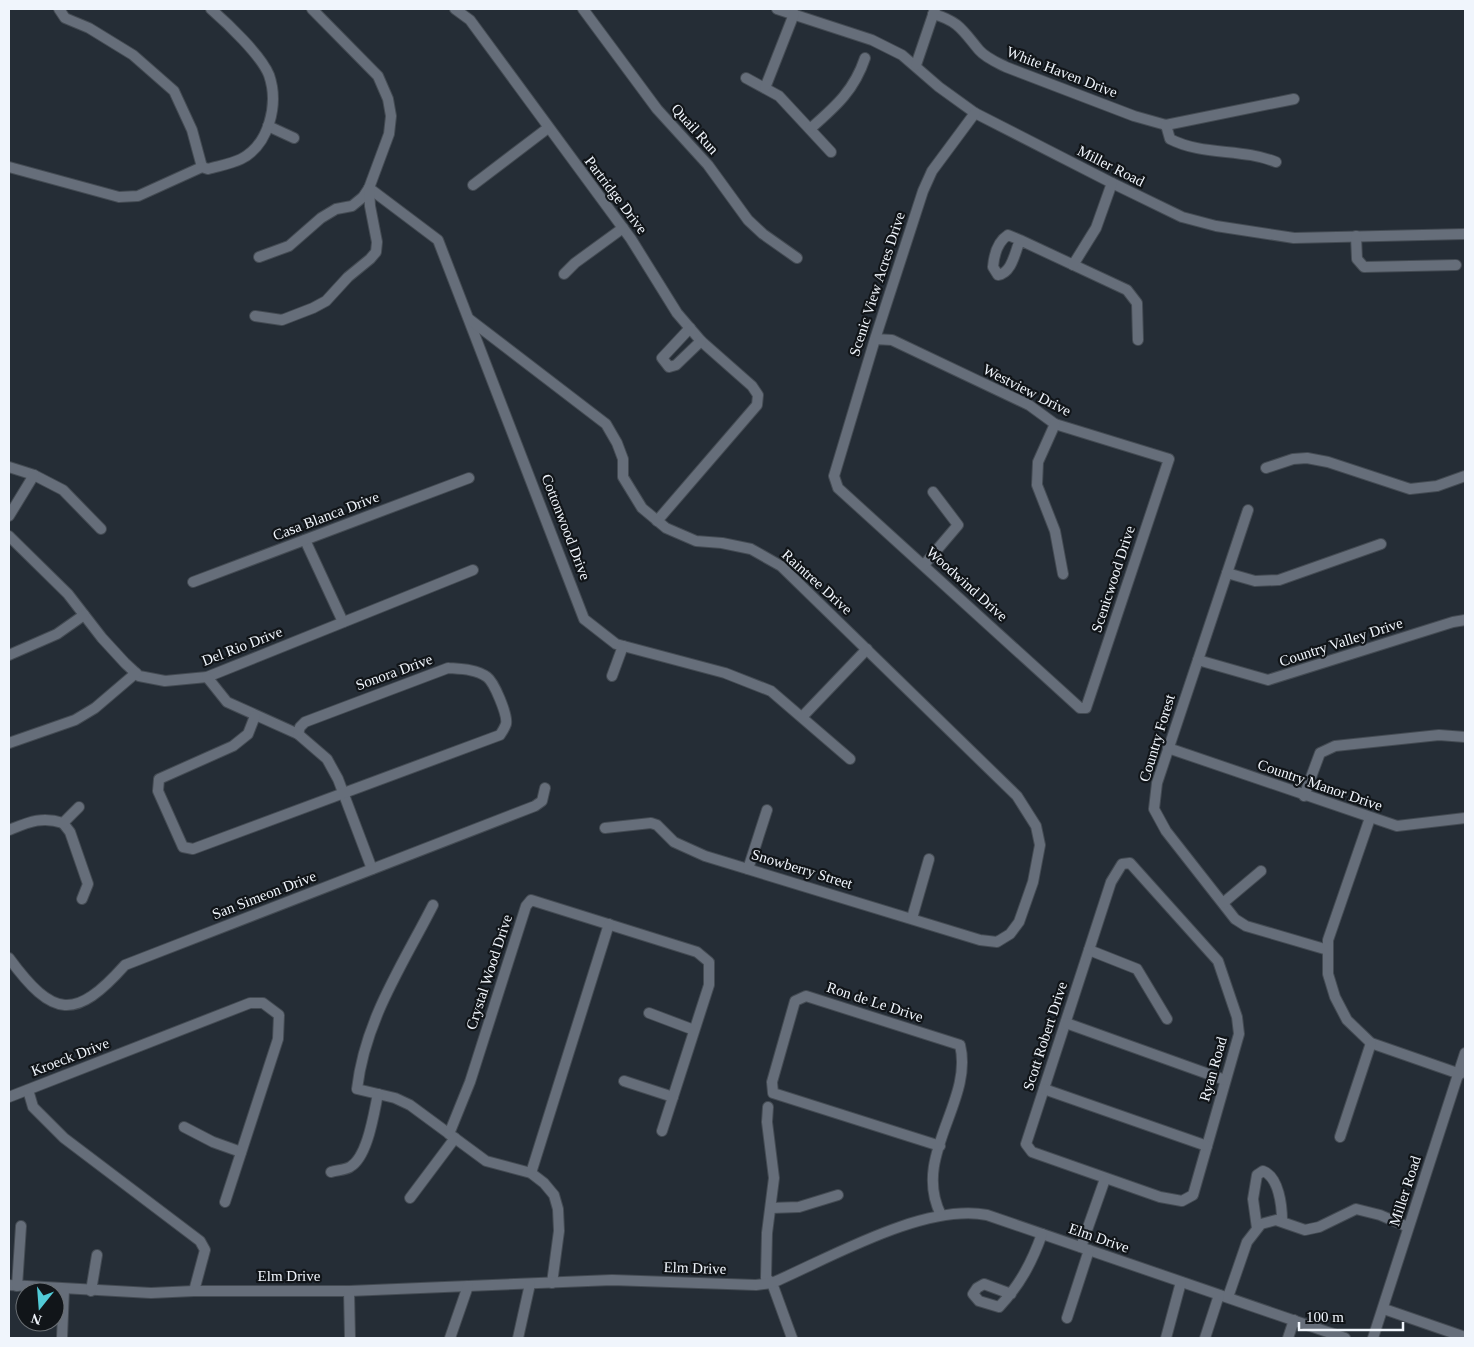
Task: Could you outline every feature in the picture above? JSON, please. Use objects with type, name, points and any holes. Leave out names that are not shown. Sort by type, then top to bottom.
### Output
[{"type":"street","points":[[59,9],[65,18],[89,28],[134,55],[174,91],[192,130],[202,167]]},
{"type":"street","points":[[9,167],[119,197],[138,196],[202,167],[208,169],[240,160],[255,150],[268,126],[272,110],[272,87],[268,73],[254,54],[211,9]]},
{"type":"street","points":[[259,257],[289,246],[321,218],[336,209],[352,206],[363,197],[369,188],[389,134],[391,116],[388,99],[378,76],[312,9]]},
{"type":"street","name":"Partridge Drive","points":[[455,9],[470,20],[623,228],[677,313],[701,341],[752,386],[758,395],[757,405],[657,521]]},
{"type":"street","name":"Quail Run","points":[[583,9],[657,109],[708,165],[748,220],[797,258]]},
{"type":"street","name":"Miller Road","points":[[777,9],[872,40],[902,54],[939,87],[974,113],[1112,184],[1182,217],[1216,226],[1294,238],[1465,234]]},
{"type":"street","points":[[916,65],[934,11]]},
{"type":"street","name":"White Haven Drive","points":[[934,11],[958,24],[979,50],[1006,67],[1134,116],[1166,125]]},
{"type":"street","points":[[765,88],[794,14]]},
{"type":"street","points":[[810,129],[848,93],[858,77],[865,58]]},
{"type":"street","points":[[746,78],[779,96],[831,152]]},
{"type":"street","points":[[1276,162],[1259,155],[1196,149],[1179,144],[1170,139],[1166,125],[1294,99]]},
{"type":"street","name":"Scenic View Acres Drive","points":[[834,476],[875,339],[923,191],[932,171],[974,113]]},
{"type":"street","points":[[268,126],[294,138]]},
{"type":"street","points":[[473,185],[548,128]]},
{"type":"street","points":[[1073,265],[1096,228],[1112,184]]},
{"type":"street","points":[[255,316],[282,320],[312,308],[326,301],[348,277],[370,259],[376,252],[377,242],[370,206],[369,188]]},
{"type":"street","name":"Cottonwood Drive","points":[[369,188],[438,240],[584,619],[616,644],[725,673],[771,691],[850,759]]},
{"type":"street","points":[[564,274],[575,263],[623,228]]},
{"type":"street","points":[[1356,236],[1357,258],[1364,267],[1456,265]]},
{"type":"street","points":[[1020,240],[1127,290],[1137,303],[1138,340]]},
{"type":"street","name":"Raintree Drive","points":[[469,319],[606,424],[618,443],[623,459],[623,477],[642,508],[666,528],[696,541],[722,542],[751,549],[781,566],[1017,796],[1036,826],[1040,845],[1033,882],[1019,922],[1010,934],[997,942]]},
{"type":"street","points":[[690,328],[662,358],[663,361],[669,367],[676,365],[701,341]]},
{"type":"street","name":"Westview Drive","points":[[875,339],[892,340],[1029,405],[1055,424],[1169,459]]},
{"type":"street","points":[[1055,424],[1038,462],[1037,485],[1055,531],[1063,574]]},
{"type":"street","points":[[1266,468],[1293,459],[1307,458],[1328,462],[1410,489],[1437,486],[1465,476]]},
{"type":"street","name":"Scenicwood Drive","points":[[1086,708],[1169,459]]},
{"type":"street","points":[[9,468],[34,475],[63,490],[101,529]]},
{"type":"street","points":[[9,516],[34,475]]},
{"type":"street","name":"Woodwind Drive","points":[[834,476],[838,488],[1080,708],[1086,708]]},
{"type":"street","name":"Casa Blanca Drive","points":[[193,582],[469,478]]},
{"type":"street","points":[[924,565],[958,525],[933,492]]},
{"type":"street","name":"Country Forest","points":[[1248,510],[1168,748],[1157,783],[1154,809],[1166,831],[1235,918],[1246,926],[1328,950]]},
{"type":"street","name":"Del Rio Drive","points":[[9,536],[68,594],[119,657],[136,673],[165,681],[207,677],[473,570]]},
{"type":"street","points":[[305,540],[343,622]]},
{"type":"street","points":[[1227,573],[1255,582],[1279,580],[1381,544]]},
{"type":"street","points":[[9,655],[57,634],[84,614]]},
{"type":"street","name":"Country Valley Drive","points":[[1198,660],[1268,680],[1453,622],[1465,620]]},
{"type":"street","points":[[612,676],[622,646]]},
{"type":"street","points":[[802,717],[867,649]]},
{"type":"street","name":"Sonora Drive","points":[[298,734],[300,726],[305,722],[448,668],[471,670],[488,677],[502,702],[506,718],[506,724],[500,735],[343,795]]},
{"type":"street","points":[[9,743],[75,720],[95,708],[136,673]]},
{"type":"street","points":[[207,677],[227,702],[298,734],[327,759],[338,779],[372,869]]},
{"type":"street","points":[[255,716],[248,734],[233,746],[158,779],[158,791],[183,847],[193,849],[343,795]]},
{"type":"street","points":[[1304,796],[1320,754],[1334,746],[1439,735],[1465,737]]},
{"type":"street","name":"Country Manor Drive","points":[[1168,748],[1304,796],[1397,826],[1465,818]]},
{"type":"street","name":"San Simeon Drive","points":[[9,958],[26,981],[41,996],[61,1004],[83,1003],[105,987],[125,965],[535,806],[542,800],[546,788]]},
{"type":"street","points":[[63,823],[79,806]]},
{"type":"street","points":[[748,869],[767,810]]},
{"type":"street","points":[[1370,818],[1328,940],[1328,974],[1335,997],[1347,1020],[1370,1043],[1460,1074]]},
{"type":"street","points":[[9,830],[37,819],[50,819],[63,823],[70,832],[88,884],[82,899]]},
{"type":"street","name":"Snowberry Street","points":[[605,828],[651,823],[657,825],[674,842],[705,856],[980,940],[997,942]]},
{"type":"street","points":[[912,918],[929,859]]},
{"type":"street","name":"Scott Robert Drive","points":[[1105,1179],[1032,1152],[1026,1144],[1111,882],[1122,864],[1130,863]]},
{"type":"street","name":"Ryan Road","points":[[1105,1179],[1160,1197],[1182,1201],[1193,1195],[1239,1034],[1237,1017],[1218,961],[1130,863]]},
{"type":"street","points":[[1223,903],[1261,871]]},
{"type":"street","name":"Crystal Wood Drive","points":[[452,1136],[526,906],[531,900],[697,952],[709,962],[710,971],[709,985],[694,1030]]},
{"type":"street","points":[[432,904],[373,1019],[360,1059],[357,1089],[395,1098],[410,1105],[486,1161],[531,1173],[554,1195],[558,1209],[559,1232],[552,1283]]},
{"type":"street","points":[[531,1173],[609,924]]},
{"type":"street","points":[[1089,950],[1137,969],[1168,1019]]},
{"type":"street","name":"Ron de Le Drive","points":[[940,1146],[773,1093],[772,1082],[795,1001],[806,996],[960,1046],[964,1058],[956,1095],[940,1146],[932,1165],[934,1202],[941,1215]]},
{"type":"street","name":"Kroeck Drive","points":[[194,1291],[205,1250],[200,1241],[64,1138],[33,1107],[28,1090],[250,1003],[263,1003],[279,1015],[278,1039],[241,1152]]},
{"type":"street","points":[[649,1013],[694,1030],[662,1131]]},
{"type":"street","points":[[1066,1022],[1226,1080]]},
{"type":"street","points":[[1340,1137],[1370,1043]]},
{"type":"street","name":"Miller Road","points":[[1373,1338],[1384,1309],[1408,1227],[1460,1074],[1465,1053]]},
{"type":"street","points":[[624,1081],[673,1098]]},
{"type":"street","points":[[1044,1089],[1207,1146]]},
{"type":"street","points":[[9,1097],[28,1090]]},
{"type":"street","points":[[331,1172],[351,1167],[360,1157],[368,1138],[378,1094]]},
{"type":"street","points":[[768,1108],[767,1122],[774,1178],[767,1234],[766,1278],[772,1283],[792,1338]]},
{"type":"street","points":[[184,1127],[213,1142],[241,1152],[225,1202]]},
{"type":"street","points":[[410,1198],[452,1136]]},
{"type":"street","points":[[1257,1228],[1254,1190],[1257,1175],[1263,1171],[1271,1176],[1274,1183],[1282,1221]]},
{"type":"street","points":[[1067,1318],[1105,1179]]},
{"type":"street","points":[[771,1208],[798,1208],[838,1195]]},
{"type":"street","points":[[1205,1338],[1242,1254],[1261,1224],[1282,1221],[1305,1230],[1319,1227],[1356,1209],[1380,1214],[1408,1227]]},
{"type":"street","name":"Elm Drive","points":[[65,1289],[151,1293],[194,1291],[349,1291],[612,1280],[756,1285],[772,1283],[873,1238],[941,1215],[974,1212],[1345,1338]]},
{"type":"street","points":[[13,1285],[21,1226]]},
{"type":"street","points":[[1011,1294],[1029,1266],[1042,1234]]},
{"type":"street","points":[[91,1291],[97,1255]]},
{"type":"street","points":[[1166,1338],[1181,1282]]},
{"type":"street","points":[[518,1338],[530,1284]]},
{"type":"street","points":[[450,1338],[468,1286]]},
{"type":"street","points":[[349,1291],[350,1338]]},
{"type":"street","points":[[1384,1309],[1465,1337]]},
{"type":"street","points":[[1288,1338],[1294,1320]]}]
